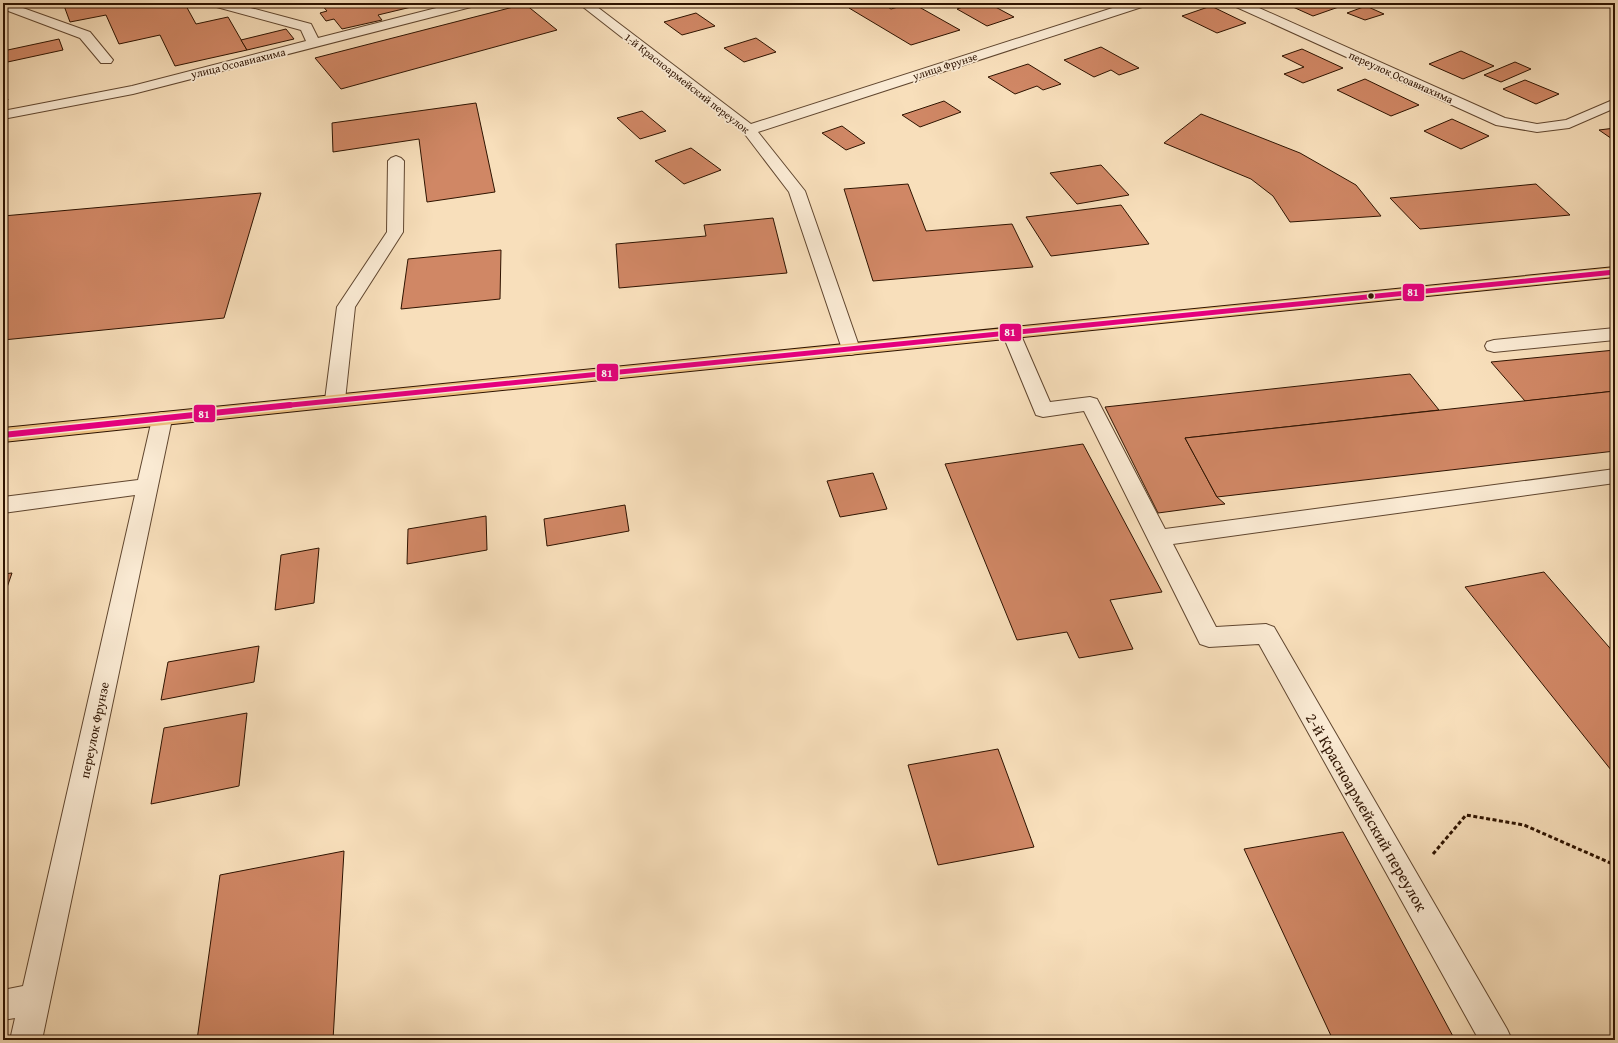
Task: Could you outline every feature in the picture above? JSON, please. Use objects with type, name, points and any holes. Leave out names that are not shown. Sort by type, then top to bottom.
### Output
[{"type":"main road","points":[[3,435],[335,400],[1615,272]]},
{"type":"street","points":[[216,3],[306,27],[314,43]]},
{"type":"street","name":"улица Осоавиахима","points":[[3,115],[133,90],[471,3]]},
{"type":"street","name":"1-й Красноармейский переулок","points":[[584,3],[749,130],[797,191],[851,349]]},
{"type":"street","name":"улица Фрунзе","points":[[749,130],[1141,3]]},
{"type":"street","name":"переулок Осоавиахима","points":[[1238,3],[1501,122],[1537,128],[1570,124],[1615,103]]},
{"type":"street","points":[[3,5],[85,35],[106,60]]},
{"type":"street","points":[[335,400],[346,307],[395,232],[396,161]]},
{"type":"street","points":[[1011,333],[1043,410],[1090,404],[1158,538],[1615,476]]},
{"type":"street","points":[[1494,346],[1615,334]]},
{"type":"street","name":"переулок Фрунзе","points":[[26,1040],[162,419]]},
{"type":"street","points":[[3,505],[148,486]]},
{"type":"street","name":"2-й Красноармейский переулок","points":[[1158,538],[1209,637],[1266,634],[1496,1040]]},
{"type":"street","points":[[3,1005],[34,999]]},
{"type":"path","points":[[1408,883],[1466,815],[1524,825],[1615,865]]},
{"type":"building","points":[[63,3],[174,3],[176,6],[185,4],[196,24],[228,17],[247,50],[175,66],[160,35],[119,44],[106,15],[70,22]]},
{"type":"building","points":[[320,3],[428,3],[378,15],[382,20],[342,29],[334,19],[326,21],[320,13],[327,11]]},
{"type":"building","points":[[865,3],[881,3],[891,9],[912,3],[960,30],[911,45],[849,8]]},
{"type":"building","points":[[975,3],[988,3],[1014,17],[987,26],[957,9]]},
{"type":"building","points":[[1284,3],[1350,3],[1313,16]]},
{"type":"building","points":[[525,4],[557,30],[341,89],[315,58]]},
{"type":"building","points":[[1211,6],[1246,23],[1217,33],[1182,16]]},
{"type":"building","points":[[1366,6],[1384,14],[1365,20],[1347,13]]},
{"type":"building","points":[[696,13],[715,26],[682,35],[664,22]]},
{"type":"building","points":[[286,29],[294,39],[247,50],[241,40]]},
{"type":"building","points":[[756,38],[776,52],[744,62],[724,48]]},
{"type":"building","points":[[59,39],[63,50],[3,63],[3,51]]},
{"type":"building","points":[[1101,47],[1139,68],[1119,75],[1111,70],[1094,77],[1064,60]]},
{"type":"building","points":[[1302,49],[1343,68],[1303,83],[1284,74],[1304,67],[1282,56]]},
{"type":"building","points":[[1461,51],[1494,66],[1463,79],[1429,64]]},
{"type":"building","points":[[1515,62],[1531,69],[1501,82],[1484,75]]},
{"type":"building","points":[[1028,64],[1061,84],[1043,90],[1037,86],[1015,94],[988,77]]},
{"type":"building","points":[[1365,79],[1419,105],[1391,116],[1337,90]]},
{"type":"building","points":[[1525,80],[1559,94],[1536,104],[1503,89]]},
{"type":"building","points":[[3,85],[8,100],[3,101]]},
{"type":"building","points":[[944,101],[961,112],[920,127],[902,115]]},
{"type":"building","points":[[476,103],[495,192],[427,202],[419,139],[333,152],[332,123]]},
{"type":"building","points":[[642,111],[666,131],[640,139],[617,118]]},
{"type":"building","points":[[1201,114],[1300,153],[1356,185],[1381,216],[1290,222],[1273,196],[1251,179],[1164,143]]},
{"type":"building","points":[[1452,119],[1489,136],[1461,149],[1424,131]]},
{"type":"building","points":[[842,126],[865,143],[846,150],[822,133]]},
{"type":"building","points":[[1615,128],[1615,141],[1599,130]]},
{"type":"building","points":[[691,148],[721,170],[684,184],[655,161]]},
{"type":"building","points":[[1101,165],[1129,195],[1077,204],[1050,173]]},
{"type":"building","points":[[908,184],[926,231],[1012,224],[1033,267],[873,281],[844,189]]},
{"type":"building","points":[[1536,184],[1570,215],[1420,229],[1390,198]]},
{"type":"building","points":[[261,193],[224,318],[3,340],[3,216]]},
{"type":"building","points":[[1121,205],[1149,244],[1051,256],[1026,217]]},
{"type":"building","points":[[773,218],[787,273],[619,288],[616,244],[706,236],[704,225]]},
{"type":"building","points":[[501,250],[500,299],[401,309],[408,259]]},
{"type":"building","points":[[1615,350],[1615,391],[1525,401],[1491,362]]},
{"type":"building","points":[[1410,374],[1439,410],[1185,438],[1217,497],[1225,504],[1158,513],[1105,407]]},
{"type":"building","points":[[1615,391],[1615,451],[1217,497],[1185,438]]},
{"type":"building","points":[[1083,444],[1162,592],[1110,600],[1133,649],[1079,658],[1067,632],[1017,640],[945,464]]},
{"type":"building","points":[[873,473],[887,509],[840,517],[827,481]]},
{"type":"building","points":[[625,505],[629,531],[547,546],[544,519]]},
{"type":"building","points":[[486,516],[487,550],[407,564],[408,529]]},
{"type":"building","points":[[319,548],[314,603],[275,610],[281,555]]},
{"type":"building","points":[[1544,572],[1615,654],[1615,775],[1465,587]]},
{"type":"building","points":[[12,573],[3,599],[3,574]]},
{"type":"building","points":[[259,646],[254,682],[161,700],[168,662]]},
{"type":"building","points":[[247,713],[239,786],[151,804],[164,728]]},
{"type":"building","points":[[998,749],[1034,847],[938,865],[908,765]]},
{"type":"building","points":[[1343,832],[1455,1040],[1333,1040],[1244,849]]},
{"type":"building","points":[[344,851],[333,1040],[197,1040],[220,875]]},
{"type":"transit line","name":"81","points":[[3,435],[335,400],[1615,272]]}]
